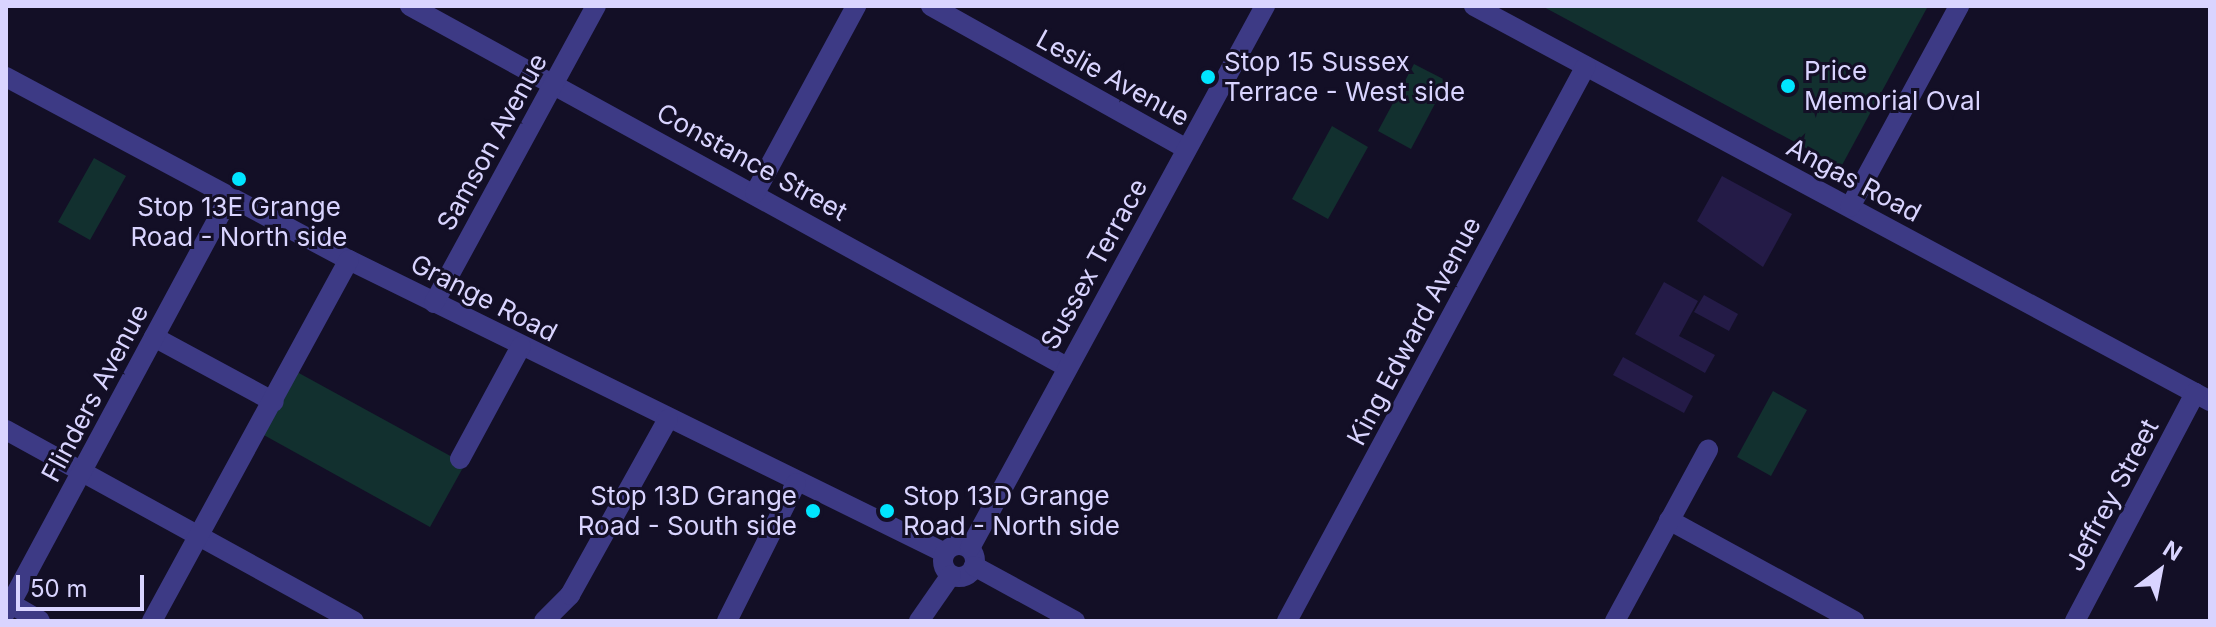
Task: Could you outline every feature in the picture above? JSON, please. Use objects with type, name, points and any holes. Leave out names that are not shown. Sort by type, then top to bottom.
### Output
[{"type":"street","name":"Constance Street","points":[[410,6],[1067,367]]},
{"type":"street","name":"Samson Avenue","points":[[434,303],[596,6]]},
{"type":"street","points":[[755,193],[856,6]]},
{"type":"street","name":"Leslie Avenue","points":[[931,6],[1187,149]]},
{"type":"street","name":"Sussex Terrace","points":[[972,557],[1067,367],[1265,6]]},
{"type":"street","name":"Angas Road","points":[[1474,6],[2202,397]]},
{"type":"street","points":[[1850,207],[1959,6]]},
{"type":"street","name":"King Edward Avenue","points":[[1287,621],[1586,66]]},
{"type":"street","name":"Grange Road","points":[[6,77],[349,260],[796,483],[945,553]]},
{"type":"street","name":"Flinders Avenue","points":[[7,606],[229,198]]},
{"type":"street","points":[[152,621],[349,260]]},
{"type":"street","points":[[155,338],[274,402]]},
{"type":"street","points":[[460,459],[521,346]]},
{"type":"street","name":"Jeffrey Street","points":[[2075,621],[2202,397]]},
{"type":"street","points":[[544,621],[570,595],[668,419]]},
{"type":"street","points":[[6,430],[354,621]]},
{"type":"street","points":[[1615,621],[1708,450]]},
{"type":"street","points":[[727,621],[796,483]]},
{"type":"street","points":[[1669,520],[1854,621]]},
{"type":"street","points":[[951,575],[945,553],[956,545],[1075,621]]},
{"type":"street","points":[[951,575],[967,575],[972,557]]},
{"type":"street","points":[[919,621],[951,575]]},
{"type":"street","points":[[7,606],[40,621]]},
{"type":"green space","name":"Price Memorial Oval","points":[[1542,6],[1928,6],[1841,167]]},
{"type":"green space","points":[[1414,64],[1447,81],[1411,149],[1378,131]]},
{"type":"green space","points":[[1332,126],[1368,147],[1328,219],[1292,199]]},
{"type":"green space","points":[[94,158],[126,176],[90,240],[58,222]]},
{"type":"green space","points":[[297,372],[465,464],[430,527],[262,434]]},
{"type":"green space","points":[[1773,391],[1807,410],[1771,476],[1737,457]]},
{"type":"building","points":[[1722,176],[1792,214],[1763,267],[1697,221]]},
{"type":"building","points":[[1664,282],[1698,301],[1679,336],[1715,355],[1705,373],[1635,334]]},
{"type":"building","points":[[1704,295],[1738,314],[1729,331],[1694,312]]},
{"type":"building","points":[[1623,357],[1693,396],[1684,413],[1613,375]]},
{"type":"place","name":"Stop 15 Sussex Terrace - West side","points":[[1208,77]]},
{"type":"place","name":"Price Memorial Oval","points":[[1788,86]]},
{"type":"place","name":"Stop 13E Grange Road - North side","points":[[239,179]]},
{"type":"place","name":"Stop 13D Grange Road - South side","points":[[813,511]]},
{"type":"place","name":"Stop 13D Grange Road - North side","points":[[887,511]]}]
